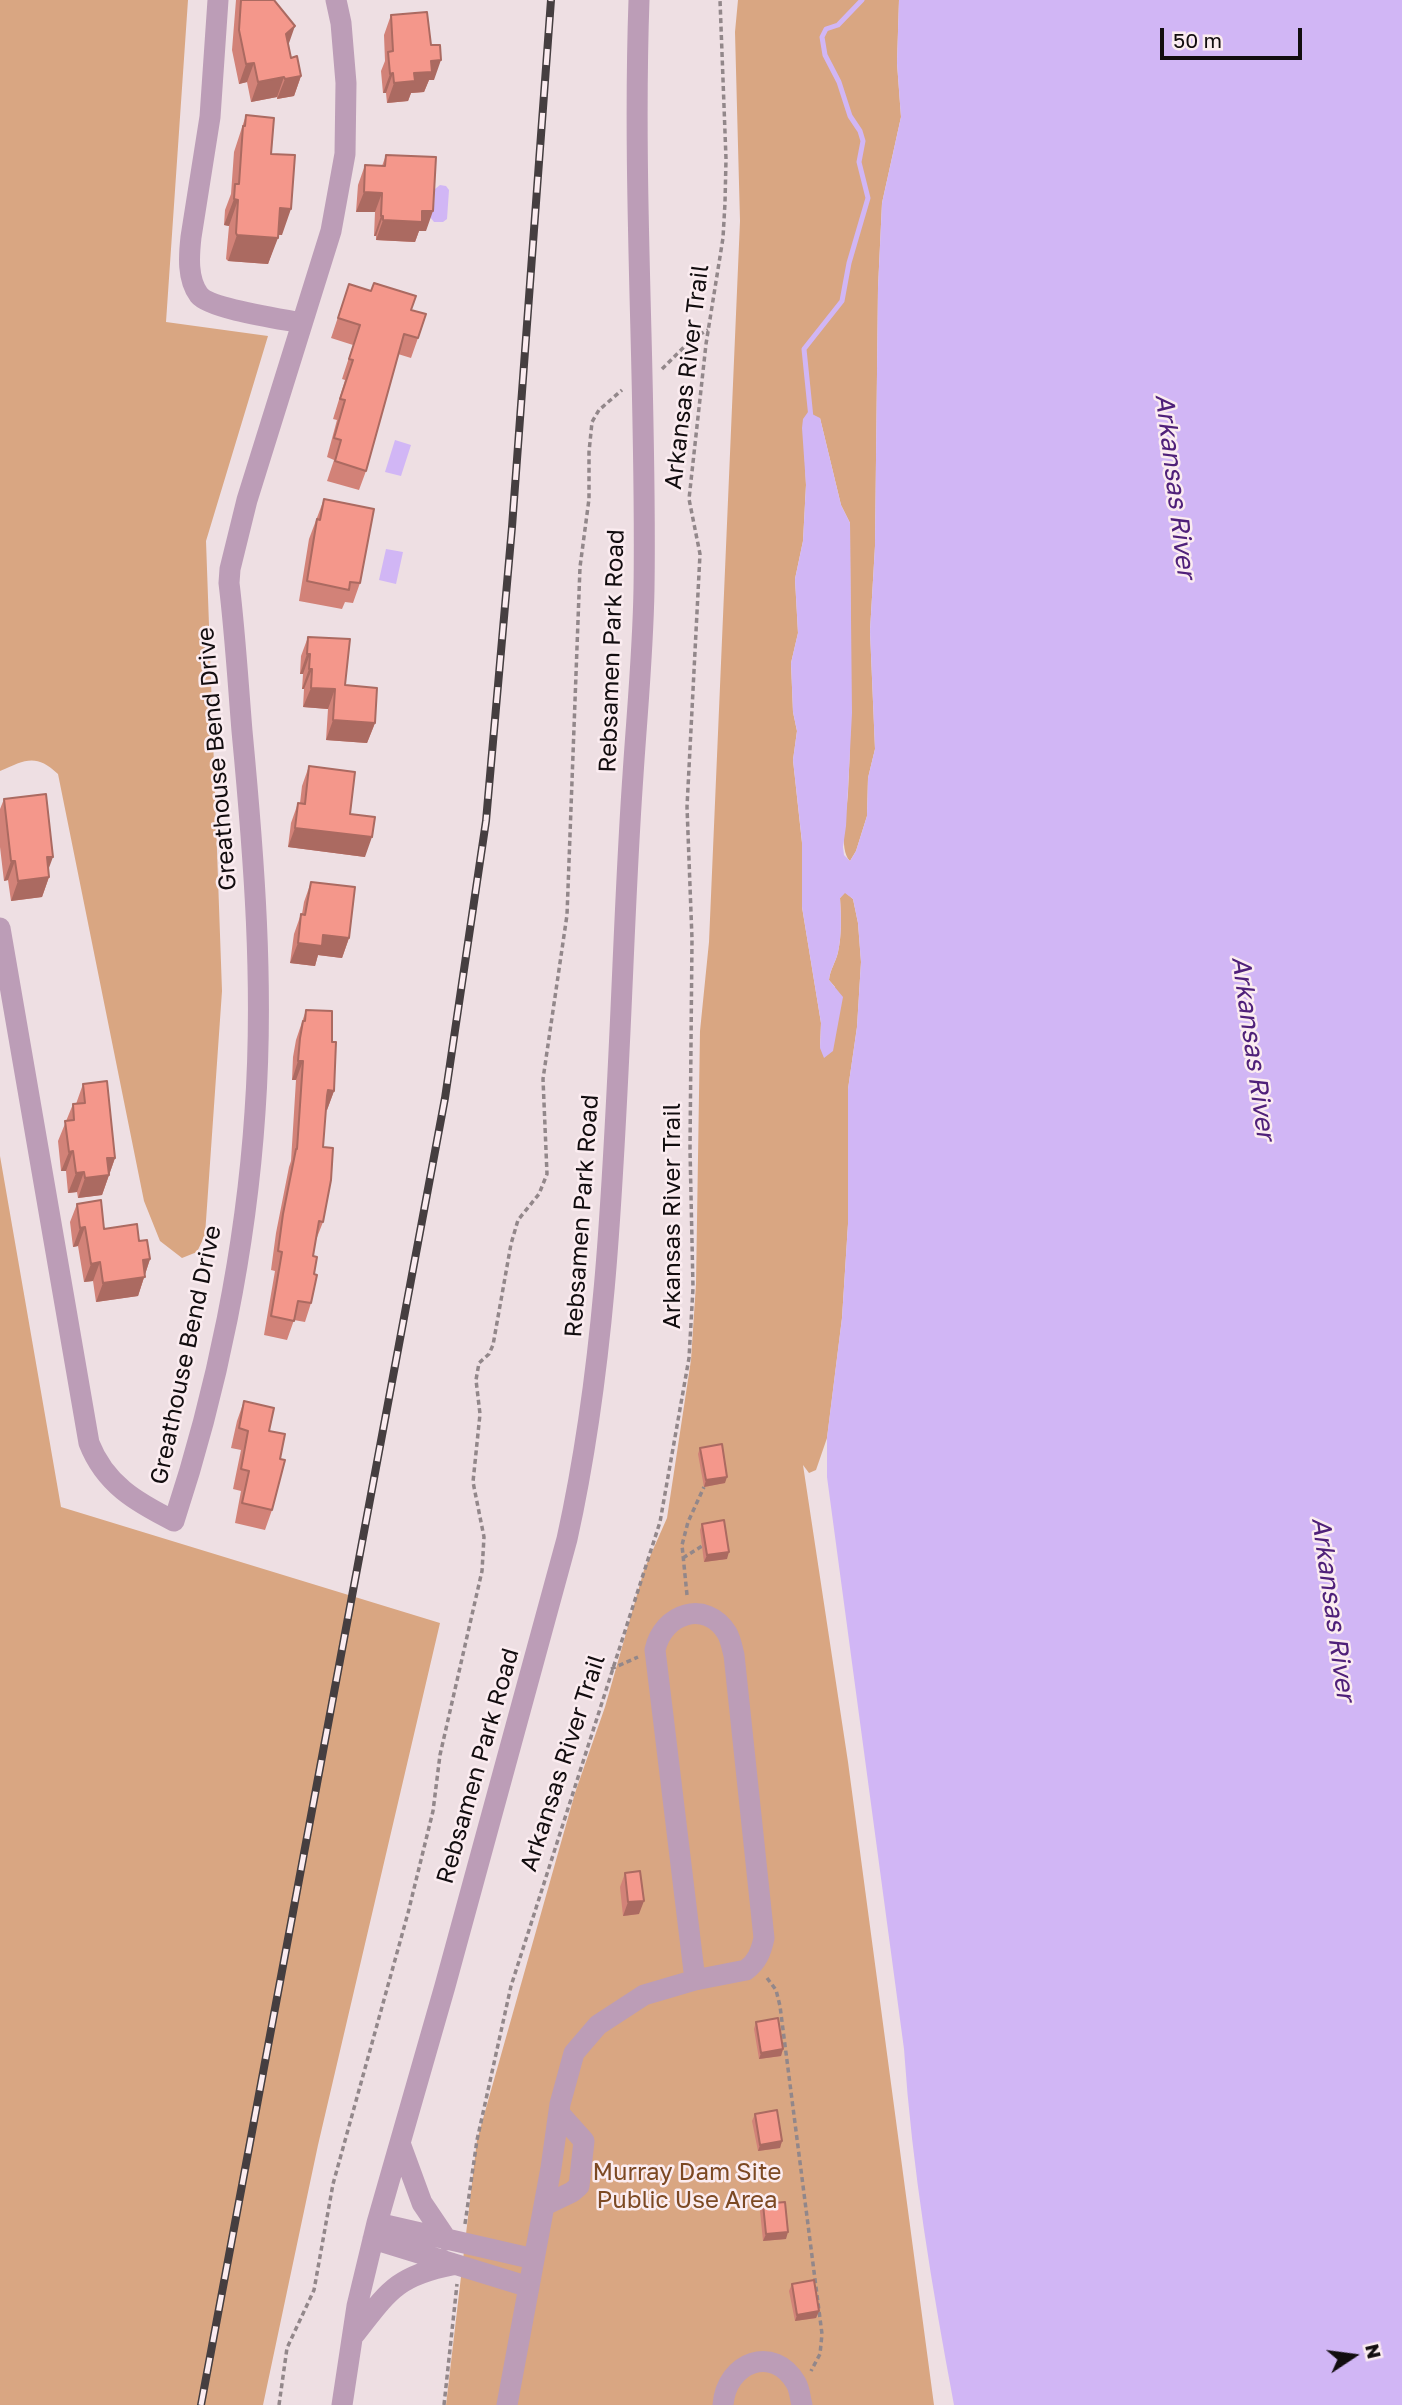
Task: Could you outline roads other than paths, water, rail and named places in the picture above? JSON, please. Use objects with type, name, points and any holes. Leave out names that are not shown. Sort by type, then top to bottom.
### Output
[{"type":"street","points":[[218,0],[210,117],[189,254],[192,280],[199,295],[211,304],[302,323]]},
{"type":"street","name":"Greathouse Bend Drive","points":[[0,928],[89,1443],[104,1473],[125,1492],[174,1521],[206,1403],[235,1278],[255,1113],[258,1037],[252,835],[229,583],[230,569],[247,499],[331,231],[345,154],[346,83],[341,23],[336,0]]},
{"type":"street","name":"Rebsamen Park Road","points":[[342,2405],[352,2336],[375,2231],[552,1598],[580,1480],[594,1392],[609,1223],[633,778],[643,646],[644,555],[636,91],[639,0]]},
{"type":"street","points":[[507,2405],[545,2204],[559,2113],[568,2067],[574,2053],[586,2036],[612,2014],[644,1995],[695,1980],[737,1973],[754,1965],[764,1938],[734,1655],[721,1625],[704,1615],[690,1614],[676,1619],[663,1629],[655,1650],[695,1980]]},
{"type":"street","points":[[545,2204],[579,2186],[584,2141],[559,2113]]},
{"type":"street","points":[[400,2143],[422,2203],[455,2242]]},
{"type":"street","points":[[375,2231],[455,2242],[534,2259]]},
{"type":"street","points":[[375,2231],[456,2265],[529,2287]]},
{"type":"street","points":[[352,2336],[400,2283],[415,2274],[456,2265]]},
{"type":"street","points":[[723,2405],[727,2385],[732,2376],[750,2364],[768,2363],[788,2373],[800,2395]]},
{"type":"water","name":"Arkansas River","points":[[899,0],[1402,0],[1402,2405],[954,2405],[918,2183],[904,2049],[827,1477],[827,1438],[842,1318],[848,1224],[848,1089],[857,1027],[861,962],[858,923],[853,899],[845,893],[840,898],[839,945],[829,980],[843,997],[833,1051],[824,1058],[820,1048],[821,1023],[802,907],[802,842],[793,760],[797,731],[793,712],[791,663],[798,633],[795,579],[803,541],[806,485],[802,428],[803,419],[808,412],[820,418],[841,505],[850,523],[852,713],[843,847],[844,855],[850,861],[867,816],[868,778],[875,749],[870,631],[875,546],[878,288],[882,203],[901,117],[897,63]]},
{"type":"water","points":[[440,185],[449,190],[447,219],[434,222],[430,217],[430,208],[434,206],[435,189]]},
{"type":"water","points":[[395,440],[411,445],[401,476],[385,472]]},
{"type":"water","points":[[386,549],[403,552],[396,584],[379,580]]},
{"type":"waterway","points":[[811,418],[804,349],[842,301],[849,263],[868,198],[859,162],[863,141],[825,55],[822,37],[826,29],[838,25],[862,0]]},
{"type":"railway","points":[[201,2405],[445,1098],[486,821],[512,527],[551,0]]},
{"type":"park label","name":"Murray Dam Site Public Use Area","points":[[687,2186]]}]
